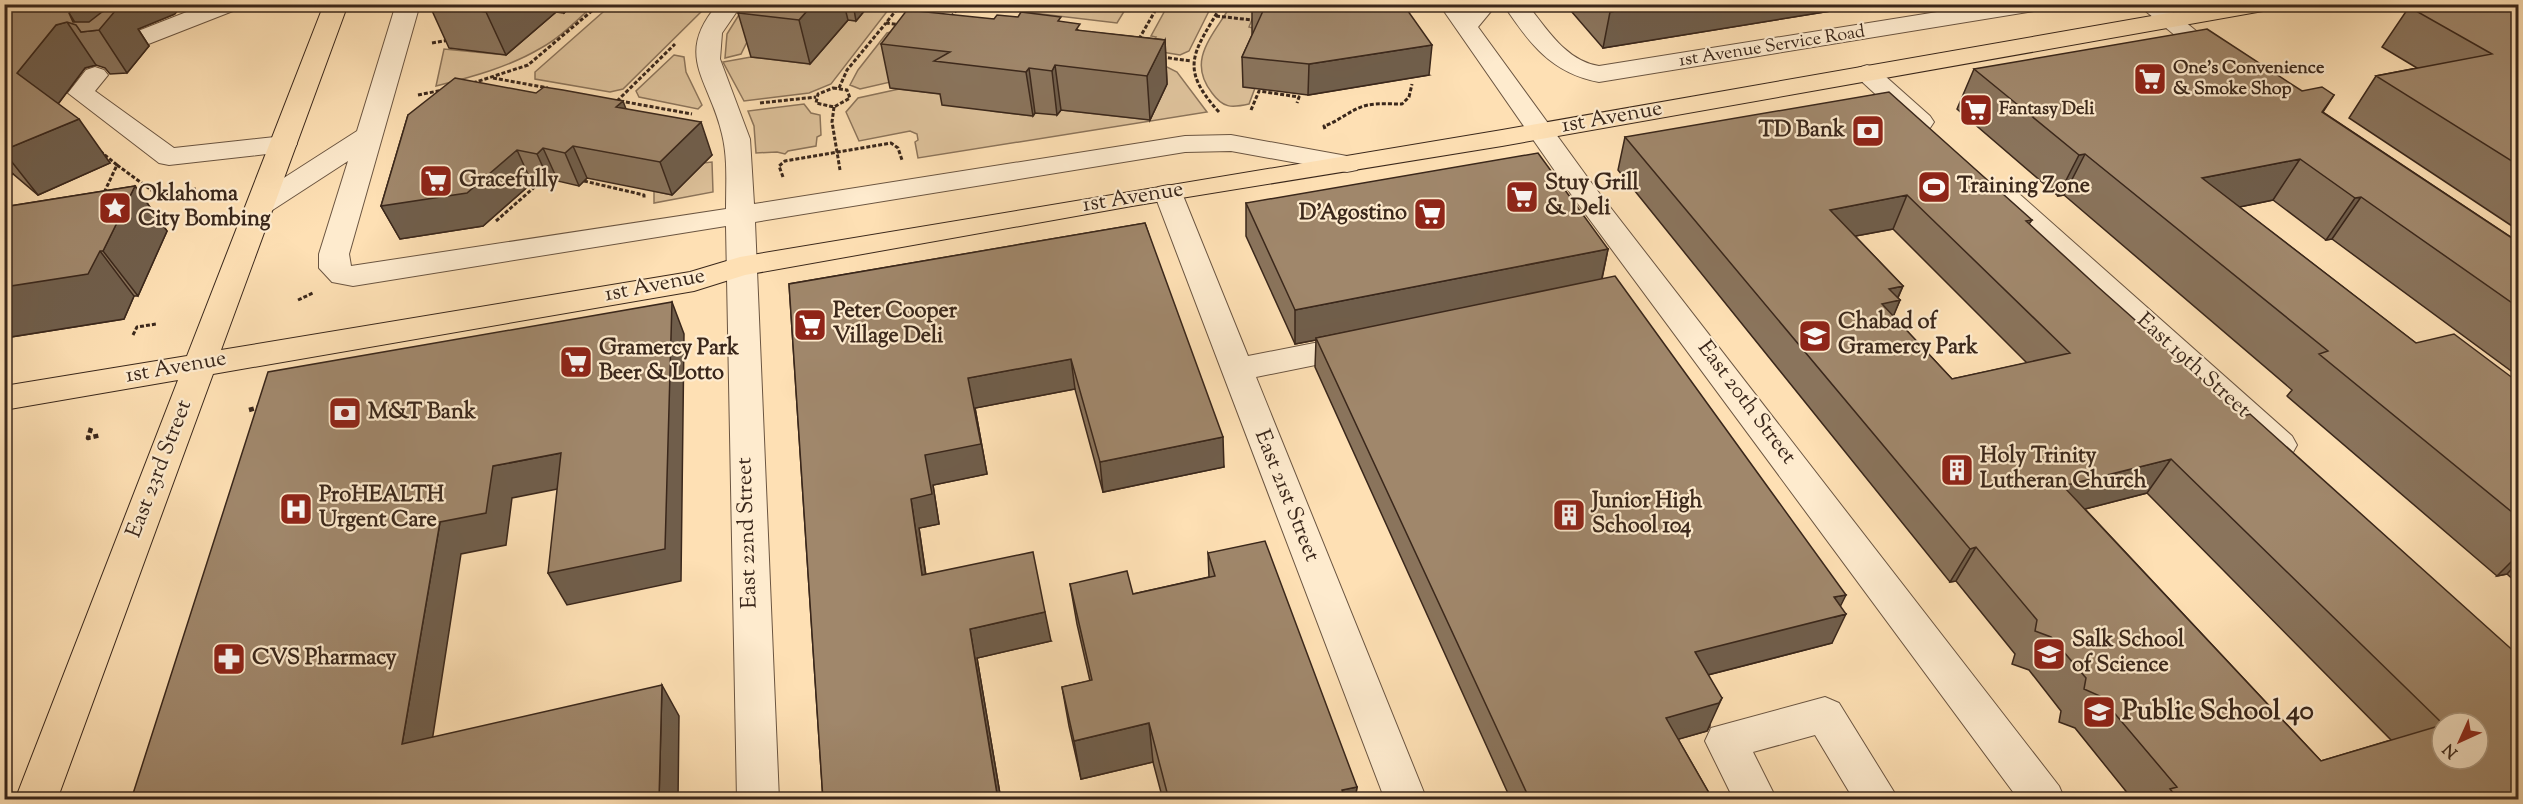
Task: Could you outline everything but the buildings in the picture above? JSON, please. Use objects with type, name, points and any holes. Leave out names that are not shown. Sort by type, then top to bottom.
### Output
[{"type":"main road","name":"East 23rd Street","points":[[36,800],[336,4]]},
{"type":"main road","name":"1st Avenue","points":[[4,398],[694,281],[740,266],[1542,131],[1867,73],[2157,13],[2263,4]]},
{"type":"street","points":[[230,4],[119,47],[81,93],[169,157],[284,144]]},
{"type":"street","points":[[408,4],[334,254],[334,268],[343,275],[385,272],[1115,153],[1201,142],[1231,143],[1347,164]]},
{"type":"street","name":"East 22nd Street","points":[[731,4],[713,29],[707,51],[708,68],[729,113],[736,138],[758,800]]},
{"type":"street","name":"East 20th Street","points":[[1450,4],[1583,191],[1641,287],[2044,800]]},
{"type":"street","points":[[1465,27],[1486,4]]},
{"type":"street","name":"1st Avenue Service Road","points":[[1514,4],[1560,59],[1580,71],[1613,73],[2034,4]]},
{"type":"street","points":[[2157,13],[2237,72]]},
{"type":"street","points":[[1867,73],[1946,144]]},
{"type":"street","points":[[261,206],[369,135]]},
{"type":"street","name":"East 19th Street","points":[[1972,168],[2298,461]]},
{"type":"street","name":"East 21st Street","points":[[1168,193],[1406,800]]},
{"type":"street","points":[[1236,370],[1386,340]]},
{"type":"street","points":[[1756,800],[1726,741],[1825,715],[1878,800]]},
{"type":"path","points":[[469,84],[528,65],[541,57],[600,4]]},
{"type":"path","points":[[839,88],[847,70],[901,4]]},
{"type":"path","points":[[948,21],[961,4]]},
{"type":"path","points":[[1137,44],[1159,4]]},
{"type":"path","points":[[1222,4],[1191,61],[1193,77],[1210,104],[1222,115]]},
{"type":"path","points":[[1216,16],[1252,20]]},
{"type":"path","points":[[886,23],[909,26]]},
{"type":"path","points":[[617,101],[683,36]]},
{"type":"path","points":[[429,44],[453,39]]},
{"type":"path","points":[[1155,56],[1191,61]]},
{"type":"path","points":[[492,78],[558,90]]},
{"type":"path","points":[[1326,131],[1324,126],[1337,122],[1361,108],[1402,104],[1409,97],[1412,84]]},
{"type":"path","points":[[752,105],[816,97],[822,91],[839,88],[848,90],[851,95],[848,101],[834,107],[819,105],[816,97]]},
{"type":"path","points":[[414,96],[446,89]]},
{"type":"path","points":[[1251,110],[1259,91],[1299,97],[1297,103]]},
{"type":"path","points":[[609,99],[693,114]]},
{"type":"path","points":[[834,107],[832,122],[842,176]]},
{"type":"path","points":[[787,186],[779,166],[785,161],[837,152],[891,143],[898,148],[903,166]]},
{"type":"path","points":[[91,144],[158,195]]},
{"type":"path","points":[[99,203],[117,165]]},
{"type":"path","points":[[584,182],[644,195]]},
{"type":"path","points":[[494,222],[538,184]]},
{"type":"path","points":[[139,207],[158,195],[196,189]]},
{"type":"path","points":[[133,335],[137,327],[156,324]]},
{"type":"path","points":[[249,410],[266,406]]},
{"type":"path","points":[[91,428],[88,438],[101,435]]},
{"type":"shaded area","points":[[1001,4],[1128,5],[1117,23],[998,9]]},
{"type":"shaded area","points":[[573,5],[594,5],[555,39],[529,55],[490,71],[436,86],[444,49],[506,55],[556,12],[564,13]]},
{"type":"shaded area","points":[[611,5],[708,5],[623,89],[610,92],[535,79],[535,72]]},
{"type":"shaded area","points":[[745,5],[789,5],[749,38],[741,54],[725,58],[727,34]]},
{"type":"shaded area","points":[[880,5],[892,5],[831,84],[809,93],[744,101],[723,62],[751,57],[810,64],[848,20],[856,21],[865,10],[874,11]]},
{"type":"shaded area","points":[[1168,5],[1212,5],[1189,51],[1180,55],[1150,50],[1149,47],[1156,37],[1151,36]]},
{"type":"shaded area","points":[[1231,5],[1268,5],[1257,8],[1249,27],[1257,29],[1243,86],[1255,88],[1249,104],[1237,106],[1228,106],[1216,98],[1201,70],[1205,48]]},
{"type":"shaded area","points":[[899,30],[895,81],[860,89],[850,85],[858,70],[887,33]]},
{"type":"shaded area","points":[[674,55],[684,57],[686,72],[702,105],[698,109],[639,97],[636,91]]},
{"type":"shaded area","points":[[1159,63],[1177,72],[1207,112],[918,158],[915,142],[918,140],[917,134],[910,131],[859,141],[846,112],[858,98],[899,89],[976,98],[991,111],[1032,116],[1035,113],[1061,110],[1150,120]]},
{"type":"shaded area","points":[[804,104],[811,113],[820,115],[821,135],[817,137],[816,146],[788,151],[785,154],[756,153],[754,126],[748,111]]},
{"type":"shaded area","points":[[712,162],[713,192],[654,203],[654,191],[672,195],[703,163]]},
{"type":"place","name":"One's Convenience & Smoke Shop","points":[[2150,79]]},
{"type":"place","name":"Fantasy Deli","points":[[1976,110]]},
{"type":"place","name":"TD Bank","points":[[1868,131]]},
{"type":"place","name":"Gracefully","points":[[436,181]]},
{"type":"place","name":"Training Zone","points":[[1934,187]]},
{"type":"place","name":"Stuy Grill & Deli","points":[[1522,197]]},
{"type":"place","name":"Oklahoma City Bombing","points":[[115,208]]},
{"type":"place","name":"D'Agostino","points":[[1430,214]]},
{"type":"place","name":"Peter Cooper Village Deli","points":[[810,325]]},
{"type":"place","name":"Chabad of Gramercy Park","points":[[1815,336]]},
{"type":"place","name":"Gramercy Park Beer & Lotto","points":[[576,362]]},
{"type":"place","name":"M&T Bank","points":[[345,413]]},
{"type":"place","name":"Holy Trinity Lutheran Church","points":[[1957,470]]},
{"type":"place","name":"ProHEALTH Urgent Care","points":[[296,509]]},
{"type":"place","name":"Junior High School 104","points":[[1569,515]]},
{"type":"place","name":"Salk School of Science","points":[[2049,654]]},
{"type":"place","name":"CVS Pharmacy","points":[[229,659]]},
{"type":"place","name":"Public School 40","points":[[2099,712]]}]
